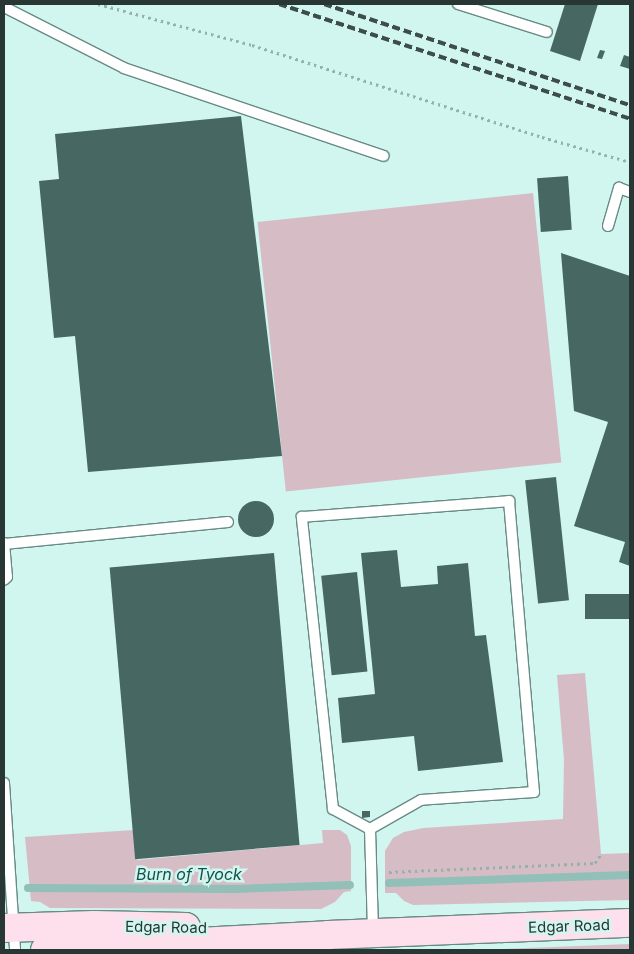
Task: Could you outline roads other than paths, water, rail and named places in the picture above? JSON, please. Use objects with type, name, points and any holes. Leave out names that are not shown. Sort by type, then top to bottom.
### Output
[{"type":"street","name":"Edgar Road","points":[[11,935],[105,941],[373,934],[630,923]]},
{"type":"street","name":"Edgar Road","points":[[45,950],[105,941]]},
{"type":"lane","points":[[458,4],[547,32]]},
{"type":"lane","points":[[4,7],[124,68],[384,156]]},
{"type":"lane","points":[[608,226],[619,188],[630,192]]},
{"type":"lane","points":[[509,501],[534,792],[421,800],[370,830],[333,809],[302,517],[509,501]]},
{"type":"lane","points":[[4,580],[7,577],[4,543],[228,522]]},
{"type":"lane","points":[[4,783],[11,935]]},
{"type":"lane","points":[[370,830],[373,934]]},
{"type":"waterway","name":"Burn of Tyock","points":[[389,883],[630,875]]},
{"type":"waterway","name":"Burn of Tyock","points":[[28,888],[236,889],[350,885]]},
{"type":"railway","points":[[279,4],[630,119]]},
{"type":"railway","points":[[324,4],[630,105]]}]
